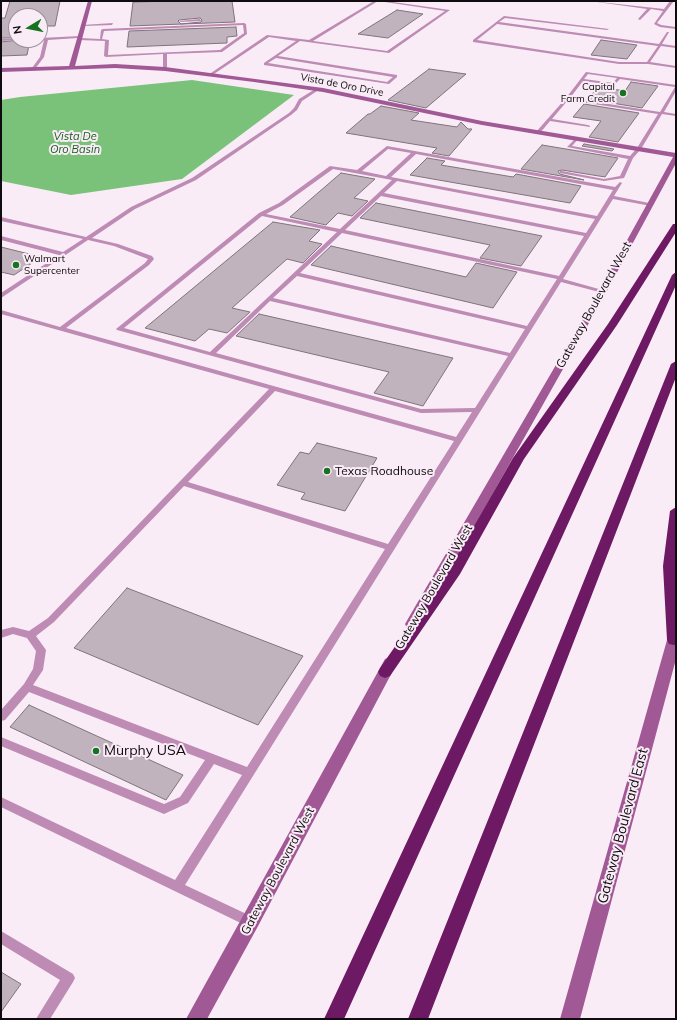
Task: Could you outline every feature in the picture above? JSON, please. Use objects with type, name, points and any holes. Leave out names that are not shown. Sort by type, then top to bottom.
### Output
[{"type":"highway","points":[[385,672],[455,571],[519,458],[612,325],[676,226]]},
{"type":"highway","points":[[334,1019],[676,275]]},
{"type":"highway","points":[[418,1019],[676,364]]},
{"type":"highway","points":[[675,638],[669,566],[676,511]]},
{"type":"street","points":[[72,66],[90,1]]},
{"type":"street","name":"Vista de Oro Drive","points":[[1,70],[72,66],[115,66],[165,69],[318,89],[396,106],[676,156]]},
{"type":"street","name":"Gateway Boulevard West","points":[[196,1019],[251,922],[385,672],[603,291],[676,156]]},
{"type":"street","name":"Gateway Boulevard East","points":[[570,1019],[675,638]]},
{"type":"lane","points":[[310,42],[376,1]]},
{"type":"lane","points":[[210,75],[268,36],[388,52],[448,10],[379,1]]},
{"type":"lane","points":[[592,1],[665,10]]},
{"type":"lane","points":[[672,1],[656,24],[676,28]]},
{"type":"lane","points":[[640,19],[650,8]]},
{"type":"lane","points":[[607,29],[504,17],[474,41],[619,63],[648,63],[676,67]]},
{"type":"lane","points":[[178,21],[200,20]]},
{"type":"lane","points":[[84,25],[120,23]]},
{"type":"lane","points":[[48,39],[101,38],[107,40],[106,56],[221,51],[246,33],[244,24],[103,30],[101,38]]},
{"type":"lane","points":[[496,24],[676,47]]},
{"type":"lane","points":[[648,63],[668,33]]},
{"type":"lane","points":[[275,57],[396,76],[388,83],[265,64],[275,57],[300,40]]},
{"type":"lane","points":[[34,68],[42,57],[44,48]]},
{"type":"lane","points":[[165,53],[165,69]]},
{"type":"lane","points":[[538,132],[587,74],[676,87],[662,113],[639,149],[631,158],[622,177],[604,180],[562,172]]},
{"type":"lane","points":[[582,80],[614,84],[619,78]]},
{"type":"lane","points":[[1,296],[133,208],[194,179],[290,114],[296,109],[300,100],[318,89]]},
{"type":"lane","points":[[567,99],[676,115]]},
{"type":"lane","points":[[549,120],[588,126]]},
{"type":"lane","points":[[576,138],[569,147],[631,158]]},
{"type":"lane","points":[[178,886],[618,186],[388,147],[358,172]]},
{"type":"lane","points":[[387,178],[415,152]]},
{"type":"lane","points":[[478,410],[421,410],[120,329],[261,214],[281,204],[332,167],[598,218]]},
{"type":"lane","points":[[211,354],[395,180]]},
{"type":"lane","points":[[380,194],[588,235]]},
{"type":"lane","points":[[612,197],[651,204]]},
{"type":"lane","points":[[261,214],[560,279],[603,291]]},
{"type":"lane","points":[[1,219],[144,254],[151,259],[137,272],[61,329]]},
{"type":"lane","points":[[1,238],[64,254]]},
{"type":"lane","points":[[295,274],[529,328]]},
{"type":"lane","points":[[269,299],[512,355]]},
{"type":"lane","points":[[1,312],[459,440]]},
{"type":"lane","points":[[30,635],[51,620],[274,388]]},
{"type":"lane","points":[[184,482],[391,548]]},
{"type":"lane","points":[[1,634],[13,630],[30,635],[41,650],[38,670],[27,686],[1,717]]},
{"type":"lane","points":[[27,686],[249,773]]},
{"type":"lane","points":[[1,742],[164,809],[184,800],[212,758]]},
{"type":"lane","points":[[1,802],[251,922]]},
{"type":"lane","points":[[1,937],[69,978],[42,1019]]},
{"type":"water","name":"Vista De Oro Basin","points":[[192,80],[294,95],[182,179],[71,195],[1,181],[1,100]]},
{"type":"building","points":[[10,1],[60,1],[55,26],[48,26],[48,8],[8,8],[8,38],[1,38],[1,18],[5,18]]},
{"type":"building","points":[[232,1],[235,22],[130,26],[133,2]],"holes":[[[200,18],[202,20],[201,22],[181,24],[178,21]]]},
{"type":"building","points":[[397,10],[423,14],[388,38],[358,34]]},
{"type":"building","points":[[236,27],[237,36],[227,37],[227,43],[127,47],[129,31]]},
{"type":"building","points":[[601,40],[637,45],[627,59],[591,55]]},
{"type":"building","points":[[8,41],[8,48],[28,48],[27,55],[1,56],[1,42]]},
{"type":"building","points":[[429,69],[466,74],[426,108],[388,100]]},
{"type":"building","name":"Capital Farm Credit","points":[[631,82],[658,86],[642,108],[588,99],[598,87],[625,91]]},
{"type":"building","points":[[584,104],[639,113],[618,142],[589,137],[601,121],[573,117]]},
{"type":"building","points":[[381,106],[419,113],[411,120],[457,127],[461,122],[468,129],[472,129],[449,156],[432,153],[437,148],[346,133],[368,114]]},
{"type":"building","points":[[584,144],[614,149],[612,151],[582,146]]},
{"type":"building","points":[[542,145],[618,158],[605,177],[562,170],[558,171],[560,174],[584,180],[521,169]]},
{"type":"building","points":[[427,158],[445,161],[441,165],[513,177],[516,174],[581,186],[570,203],[410,175]]},
{"type":"building","points":[[341,173],[375,179],[354,198],[368,201],[352,216],[338,213],[326,225],[290,217]]},
{"type":"building","points":[[376,203],[542,236],[521,266],[480,258],[490,245],[360,218]]},
{"type":"building","points":[[273,222],[320,230],[309,241],[322,244],[303,263],[287,259],[232,308],[250,312],[227,333],[209,329],[195,341],[145,328]]},
{"type":"building","points":[[331,246],[466,277],[476,263],[517,272],[493,308],[311,265]]},
{"type":"building","name":"Walmart Supercenter","points":[[1,247],[41,257],[14,275],[1,272]]},
{"type":"building","points":[[259,314],[453,358],[423,406],[374,393],[389,372],[236,336]]},
{"type":"building","name":"Texas Roadhouse","points":[[317,443],[377,458],[345,511],[301,499],[305,493],[277,485],[300,452],[309,454]]},
{"type":"building","points":[[127,588],[303,656],[258,725],[74,648]]},
{"type":"building","name":"Murphy USA","points":[[29,705],[183,775],[166,800],[10,727]]},
{"type":"building","points":[[1,972],[21,984],[1,1012]]},
{"type":"place","name":"Capital Farm Credit","points":[[623,93]]},
{"type":"place","name":"Walmart Supercenter","points":[[16,265]]},
{"type":"place","name":"Texas Roadhouse","points":[[327,471]]},
{"type":"place","name":"Murphy USA","points":[[96,751]]}]
